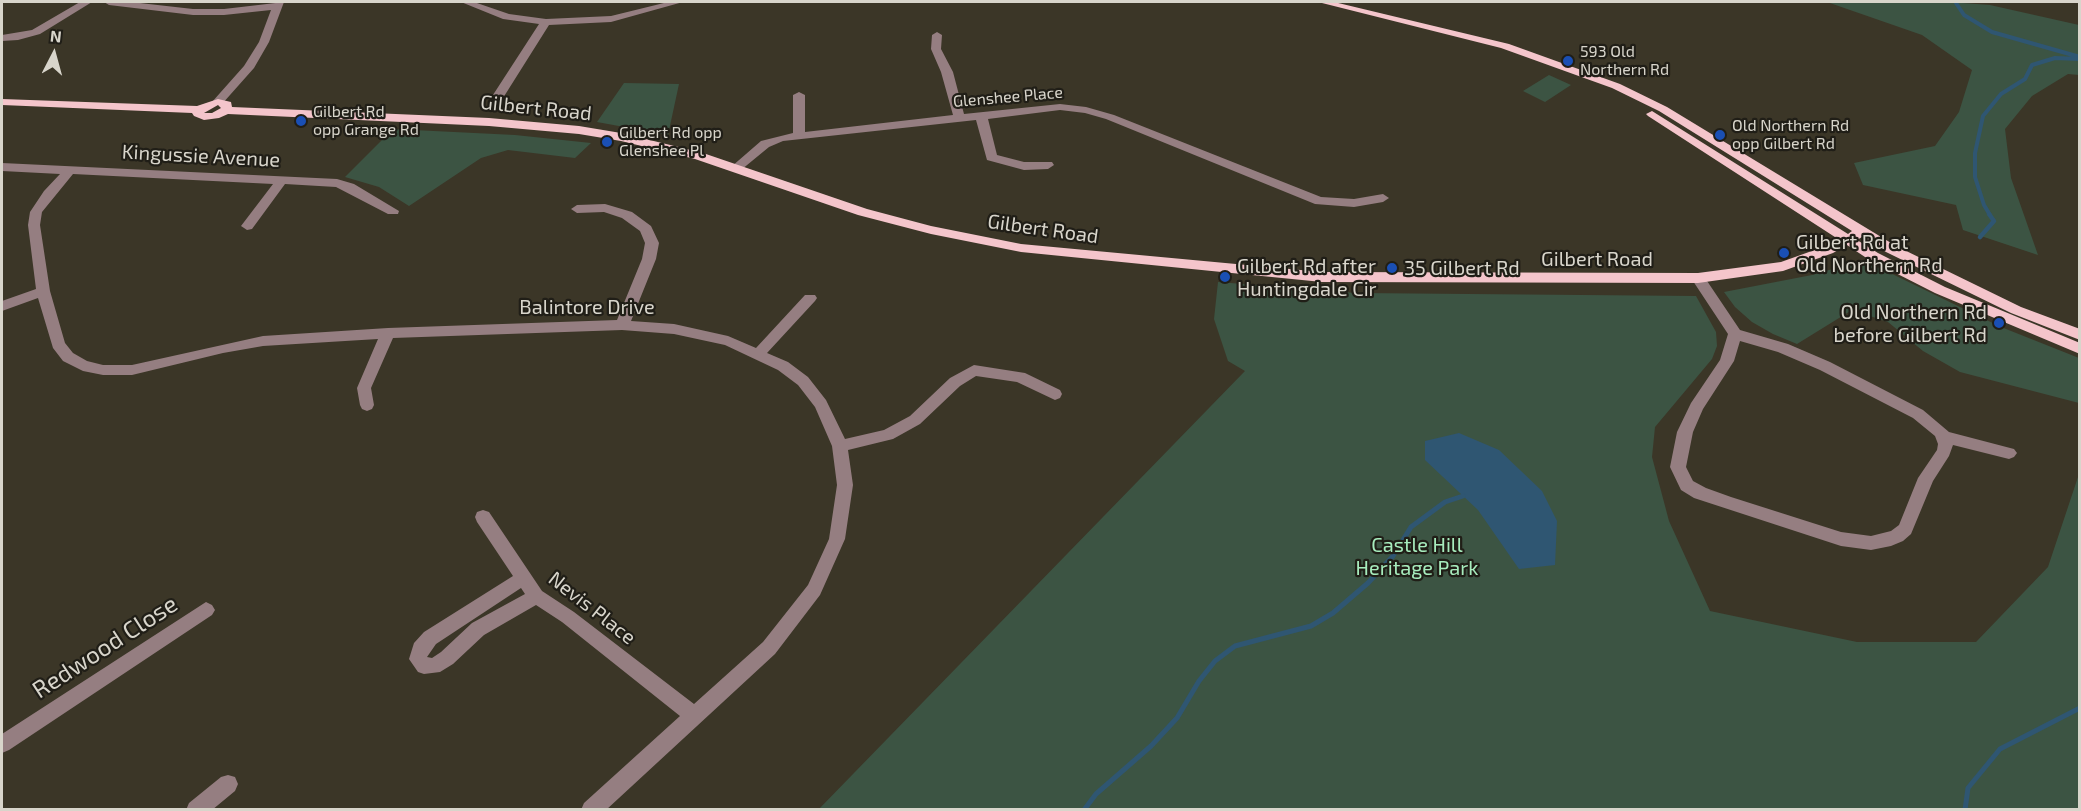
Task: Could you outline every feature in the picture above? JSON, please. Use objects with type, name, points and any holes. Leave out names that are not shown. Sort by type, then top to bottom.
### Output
[{"type":"main road","points":[[1323,2],[1466,35],[1616,86],[1663,109],[1861,232],[1950,279],[2016,310],[2079,335]]},
{"type":"main road","points":[[1587,75],[1640,106],[1847,240],[1940,290],[2079,349]]},
{"type":"main road","name":"Gilbert Road","points":[[2,102],[199,110],[198,114],[204,117],[215,116],[222,106],[555,127],[621,137],[737,167],[863,212],[931,230],[1021,248],[1322,277],[1698,278],[1783,266],[1818,254],[1861,232]]},
{"type":"street","points":[[2,38],[36,32],[87,2]]},
{"type":"street","points":[[109,2],[193,12],[224,12],[279,4],[264,42],[222,106]]},
{"type":"street","points":[[466,2],[507,17],[546,22],[611,19],[678,2]]},
{"type":"street","points":[[497,98],[546,22]]},
{"type":"street","points":[[937,35],[936,49],[947,72],[959,117]]},
{"type":"street","points":[[799,95],[799,135]]},
{"type":"street","name":"Glenshee Place","points":[[737,167],[765,144],[781,138],[1048,107],[1086,110],[1110,117],[1319,201],[1354,203],[1383,198]]},
{"type":"street","points":[[981,114],[988,152],[996,160],[1024,166],[1048,165]]},
{"type":"street","name":"Kingussie Avenue","points":[[2,167],[336,183],[350,187],[393,211]]},
{"type":"street","name":"Balintore Drive","points":[[70,170],[48,194],[36,212],[33,225],[43,291],[58,344],[68,357],[84,366],[104,370],[132,370],[223,348],[263,341],[388,333],[622,325],[674,328],[703,334],[758,354],[783,366],[803,381],[821,404],[840,446],[845,485],[837,539],[814,590],[769,648],[591,810]]},
{"type":"street","points":[[247,226],[283,179]]},
{"type":"street","points":[[577,209],[604,208],[627,215],[646,229],[652,243],[649,259],[622,325]]},
{"type":"street","points":[[1698,278],[1735,334],[1789,350],[1855,381],[1918,414],[1929,421],[1944,437],[1946,444],[1944,452],[1926,478],[1905,529],[1885,541],[1855,542],[1833,537],[1728,503],[1693,489],[1681,476],[1678,467],[1685,432],[1696,407],[1727,361],[1735,334]]},
{"type":"street","points":[[2,306],[43,291]]},
{"type":"street","points":[[758,354],[810,298]]},
{"type":"street","points":[[367,405],[363,388],[388,333]]},
{"type":"street","points":[[840,446],[888,435],[915,420],[956,382],[974,370],[1020,377],[1055,394]]},
{"type":"street","points":[[1944,437],[2009,453]]},
{"type":"street","name":"Nevis Place","points":[[483,517],[536,596],[568,617],[694,716]]},
{"type":"street","points":[[523,578],[430,638],[420,649],[418,659],[424,666],[434,666],[447,658],[478,629],[536,596]]},
{"type":"street","name":"Redwood Close","points":[[2,744],[206,609]]},
{"type":"street","points":[[196,810],[228,784]]},
{"type":"green space","points":[[1827,2],[1949,2],[1990,5],[2079,25],[2079,75],[2068,74],[2032,96],[2005,129],[2011,178],[2038,255],[1963,230],[1956,205],[1863,185],[1854,163],[1935,146],[1959,112],[1972,70],[1922,35]]},
{"type":"green space","points":[[1549,75],[1571,85],[1545,102],[1523,91]]},
{"type":"green space","points":[[624,83],[679,84],[668,135],[597,122]]},
{"type":"green space","points":[[393,129],[515,135],[591,143],[575,158],[508,150],[481,158],[409,206],[379,187],[345,177]]},
{"type":"green space","points":[[1860,261],[1884,270],[2001,327],[2079,358],[2079,403],[1960,372],[1923,351],[1888,322],[1852,310],[1797,344],[1752,322],[1735,307],[1724,292],[1812,275]]},
{"type":"green space","name":"Castle Hill Heritage Park","points":[[1218,282],[1356,293],[1696,296],[1716,332],[1717,346],[1712,359],[1655,427],[1652,457],[1669,521],[1710,611],[1857,642],[1976,642],[2048,567],[2079,474],[2079,809],[818,810],[1245,371],[1228,361],[1214,319]]},
{"type":"water","points":[[1459,433],[1499,450],[1542,491],[1557,521],[1555,565],[1519,569],[1478,510],[1425,460],[1425,441]]},
{"type":"waterway","points":[[1956,3],[1964,15],[1992,32],[2080,57]]},
{"type":"waterway","points":[[1990,215],[1984,205],[1975,177],[1975,153],[1983,116],[2001,94],[2025,79],[2032,65],[2055,58],[2080,59]]},
{"type":"waterway","points":[[1980,237],[1994,221],[1989,214]]},
{"type":"waterway","points":[[1084,810],[1096,794],[1151,746],[1177,718],[1199,681],[1215,661],[1235,646],[1311,626],[1333,613],[1368,583],[1393,556],[1411,527],[1445,502],[1463,496]]},
{"type":"waterway","points":[[1965,810],[1968,788],[2000,749],[2080,708]]},
{"type":"place","name":"593 Old Northern Rd","points":[[1568,61]]},
{"type":"place","name":"Gilbert Rd opp Grange Rd","points":[[301,121]]},
{"type":"place","name":"Old Northern Rd opp Gilbert Rd","points":[[1720,135]]},
{"type":"place","name":"Gilbert Rd opp Glenshee Pl","points":[[607,142]]},
{"type":"place","name":"Gilbert Rd at Old Northern Rd","points":[[1784,253]]},
{"type":"place","name":"35 Gilbert Rd","points":[[1392,268]]},
{"type":"place","name":"Gilbert Rd after Huntingdale Cir","points":[[1225,277]]},
{"type":"place","name":"Old Northern Rd before Gilbert Rd","points":[[1999,323]]}]
